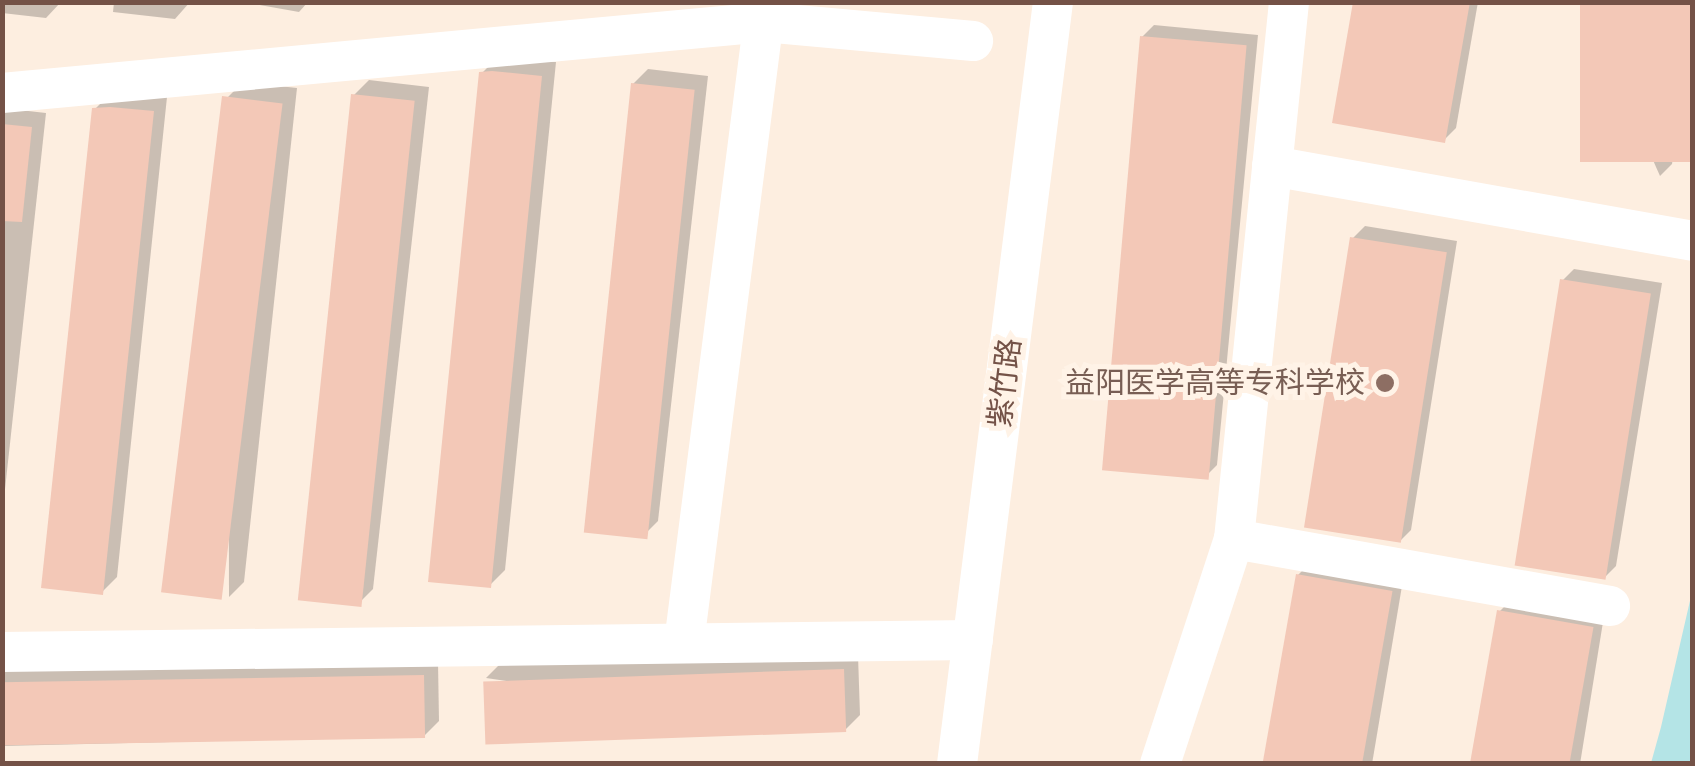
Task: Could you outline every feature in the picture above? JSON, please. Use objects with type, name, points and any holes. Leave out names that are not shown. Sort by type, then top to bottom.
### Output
[{"type":"street","name":"紫竹路","points":[[958,764],[1053,2]]},
{"type":"street","points":[[1160,764],[1234,539],[1289,2]]},
{"type":"street","points":[[684,644],[765,12]]},
{"type":"street","points":[[2,93],[765,12],[973,41]]},
{"type":"street","points":[[1272,166],[1692,241]]},
{"type":"street","points":[[1234,539],[1610,606]]},
{"type":"street","points":[[2,652],[973,640]]},
{"type":"water","points":[[1692,592],[1692,763],[1651,763],[1661,727]]},
{"type":"building","points":[[1353,2],[1470,2],[1445,143],[1332,123]]},
{"type":"building","points":[[1580,2],[1692,2],[1692,162],[1580,162]]},
{"type":"building","points":[[1140,36],[1247,45],[1209,480],[1102,470]]},
{"type":"building","points":[[479,72],[542,76],[491,588],[428,582]]},
{"type":"building","points":[[631,83],[695,90],[647,539],[584,533]]},
{"type":"building","points":[[351,94],[415,101],[361,607],[298,600]]},
{"type":"building","points":[[222,96],[283,103],[222,600],[161,592]]},
{"type":"building","points":[[92,108],[154,111],[103,595],[41,588]]},
{"type":"building","points":[[2,124],[32,127],[22,222],[2,221]]},
{"type":"building","points":[[1350,237],[1447,252],[1401,543],[1304,527]]},
{"type":"building","points":[[1560,279],[1651,293],[1606,580],[1515,565]]},
{"type":"building","points":[[1296,574],[1393,591],[1362,764],[1262,764]]},
{"type":"building","points":[[1497,610],[1594,627],[1569,764],[1470,764]]},
{"type":"building","points":[[844,669],[846,732],[485,745],[483,682]]},
{"type":"building","points":[[424,675],[425,738],[3,745],[2,682]]},
{"type":"place","name":"益阳医学高等专科学校","points":[[1385,383]]}]
